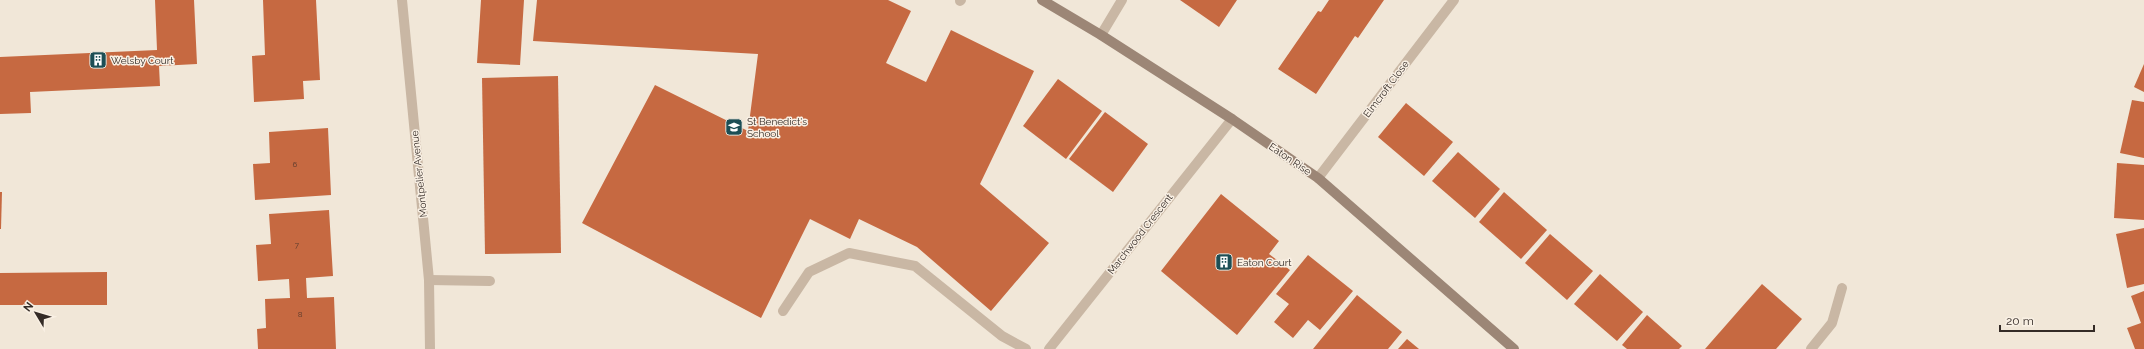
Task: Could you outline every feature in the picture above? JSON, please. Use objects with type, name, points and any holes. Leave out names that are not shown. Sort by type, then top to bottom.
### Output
[{"type":"street","name":"Montpelier Avenue","points":[[402,0],[429,280],[430,349]]},
{"type":"street","name":"Eaton Rise","points":[[1042,0],[1101,35],[1232,119],[1318,178],[1514,349]]},
{"type":"street","points":[[1101,35],[1122,0]]},
{"type":"street","name":"Elmcroft Close","points":[[1318,178],[1454,0]]},
{"type":"street","name":"Marchwood Crescent","points":[[1049,349],[1232,119]]},
{"type":"street","points":[[783,311],[809,272],[849,253],[915,266],[1002,336],[1026,349]]},
{"type":"street","points":[[429,280],[490,281]]},
{"type":"street","points":[[1811,349],[1832,323],[1842,288]]},
{"type":"building","name":"Welsby Court","points":[[155,0],[194,0],[197,64],[159,66],[160,86],[30,92],[31,113],[0,114],[0,57],[157,50]]},
{"type":"building","points":[[263,0],[316,0],[320,80],[303,81],[304,99],[254,102],[252,56],[265,55]]},
{"type":"building","points":[[481,0],[524,0],[520,65],[477,63]]},
{"type":"building","points":[[537,0],[888,0],[911,11],[886,63],[926,82],[951,30],[1034,71],[980,184],[1049,243],[991,311],[917,247],[859,219],[850,239],[810,219],[761,318],[582,223],[655,85],[748,131],[758,54],[533,41]]},
{"type":"building","points":[[1180,0],[1237,0],[1219,27]]},
{"type":"building","points":[[1329,0],[1384,0],[1358,38],[1355,36],[1316,94],[1278,69],[1318,11],[1321,12]]},
{"type":"building","points":[[2144,64],[2144,92],[2134,87]]},
{"type":"building","points":[[558,76],[561,253],[485,254],[482,78]]},
{"type":"building","points":[[1058,79],[1102,111],[1066,159],[1023,126]]},
{"type":"building","points":[[2132,100],[2144,102],[2144,158],[2120,153]]},
{"type":"building","points":[[1406,103],[1453,142],[1424,176],[1378,137]]},
{"type":"building","points":[[1105,112],[1148,144],[1113,192],[1069,159]]},
{"type":"building","points":[[328,128],[331,195],[255,200],[253,164],[270,163],[269,132]]},
{"type":"building","points":[[1458,152],[1500,189],[1475,218],[1432,181]]},
{"type":"building","points":[[2117,163],[2144,165],[2144,220],[2114,218]]},
{"type":"building","points":[[0,192],[2,192],[1,229],[0,229]]},
{"type":"building","points":[[1504,192],[1547,230],[1521,259],[1479,222]]},
{"type":"building","name":"Eaton Court","points":[[1221,194],[1279,241],[1269,254],[1290,270],[1237,335],[1161,271]]},
{"type":"building","points":[[329,210],[333,276],[306,278],[307,298],[334,297],[336,349],[258,349],[257,329],[266,328],[265,299],[290,298],[289,279],[258,281],[256,245],[271,244],[269,214]]},
{"type":"building","points":[[2144,228],[2144,284],[2127,288],[2116,234]]},
{"type":"building","points":[[1550,234],[1593,271],[1567,300],[1525,263]]},
{"type":"building","points":[[1308,255],[1353,291],[1320,330],[1308,320],[1293,338],[1274,322],[1289,304],[1276,294]]},
{"type":"building","points":[[107,272],[107,305],[0,305],[0,273]]},
{"type":"building","points":[[1600,274],[1643,312],[1617,341],[1574,304]]},
{"type":"building","points":[[1762,284],[1802,319],[1776,349],[1705,349]]},
{"type":"building","points":[[2144,291],[2144,349],[2135,349],[2127,328],[2141,323],[2131,296]]},
{"type":"building","points":[[1357,295],[1402,332],[1388,349],[1313,349]]},
{"type":"building","points":[[1647,315],[1682,346],[1679,349],[1627,349],[1622,345]]},
{"type":"building","points":[[1407,339],[1419,349],[1398,349]]},
{"type":"place","name":"Welsby Court","points":[[98,60]]},
{"type":"place","name":"St Benedict's School","points":[[734,127]]},
{"type":"place","name":"Eaton Court","points":[[1224,262]]}]
